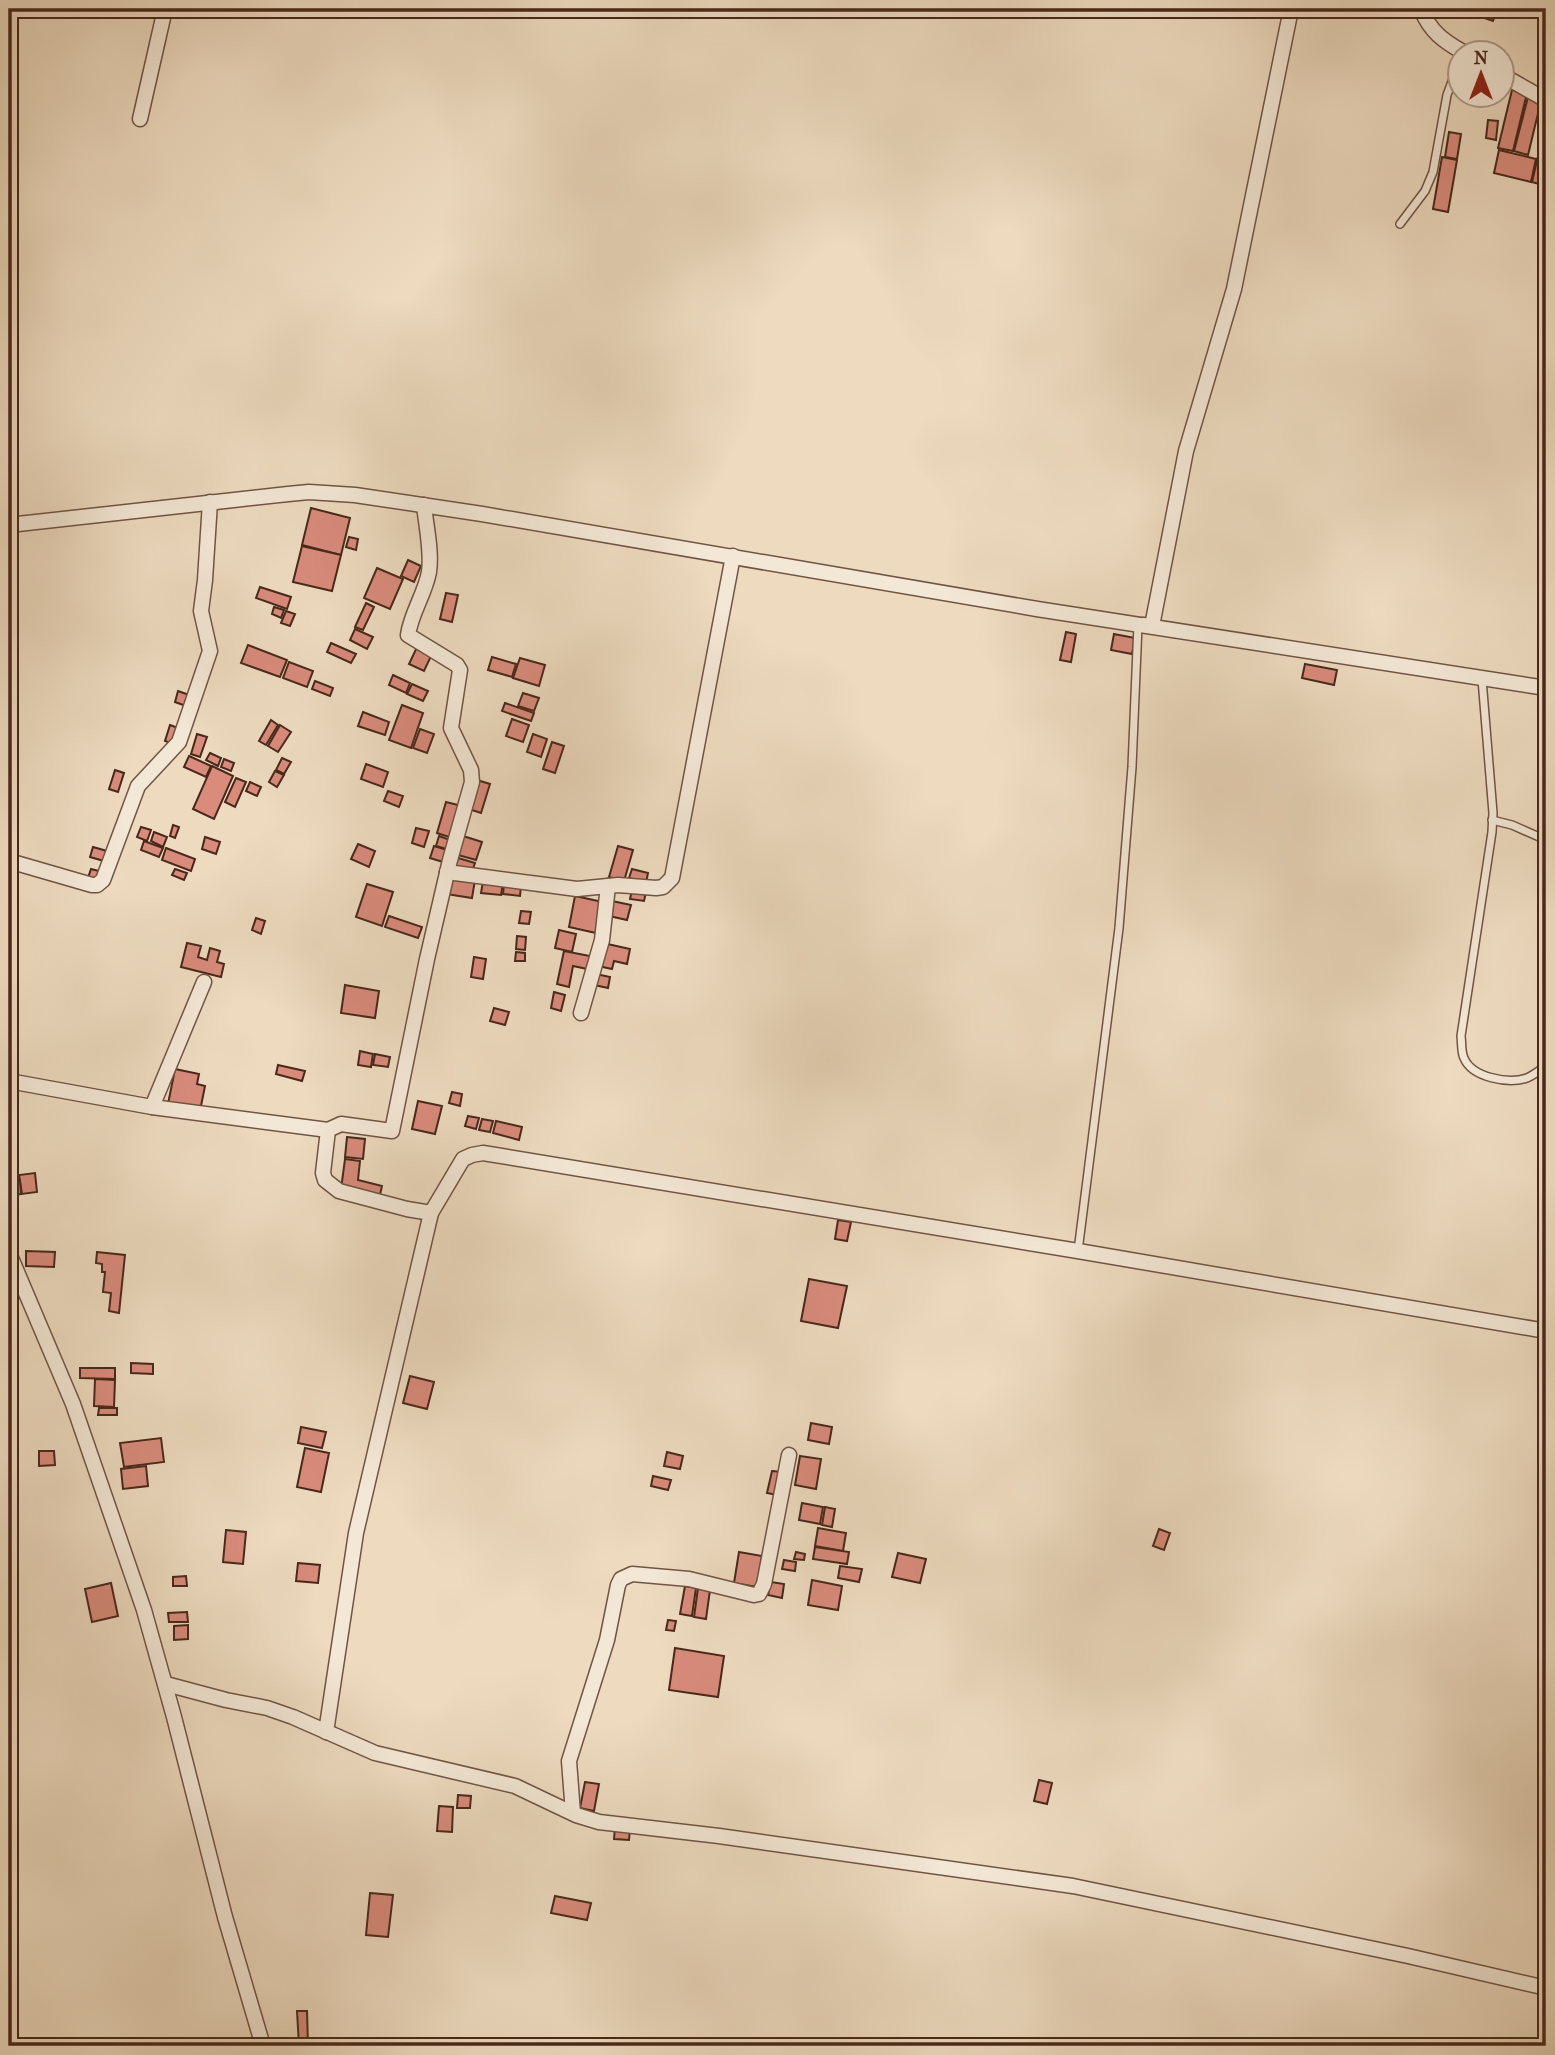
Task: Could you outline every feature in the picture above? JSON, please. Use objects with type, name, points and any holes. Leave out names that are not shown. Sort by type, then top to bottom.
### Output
[{"type":"street","points":[[140,119],[165,9]]},
{"type":"street","points":[[1148,621],[1186,451],[1234,289],[1291,9]]},
{"type":"street","points":[[1421,9],[1429,27],[1446,42]]},
{"type":"street","points":[[1516,83],[1546,100]]},
{"type":"street","points":[[9,525],[309,492],[355,495],[733,556],[900,587],[1148,621],[1546,688]]},
{"type":"street","points":[[9,861],[92,885],[103,880],[138,786],[179,742],[210,651],[201,611],[210,502]]},
{"type":"street","points":[[9,1081],[152,1107],[328,1130],[341,1125],[392,1131],[427,959],[473,776],[451,728],[460,670],[457,665],[408,635],[409,624],[429,575],[424,505]]},
{"type":"street","points":[[447,872],[563,888],[656,888],[663,887],[672,878],[733,556]]},
{"type":"street","points":[[581,1013],[602,940],[608,886]]},
{"type":"street","points":[[152,1107],[204,982]]},
{"type":"street","points":[[328,1130],[323,1173],[325,1180],[339,1191],[431,1213]]},
{"type":"street","points":[[326,1732],[356,1533],[431,1213],[463,1159],[483,1153],[1546,1331]]},
{"type":"street","points":[[9,1253],[73,1404],[144,1610],[166,1684],[225,1917],[263,2046]]},
{"type":"street","points":[[573,1813],[569,1761],[602,1658],[621,1579],[632,1574],[689,1579],[759,1594],[764,1584],[789,1455]]},
{"type":"street","points":[[166,1684],[267,1708],[375,1753],[514,1786],[599,1822],[719,1836],[1073,1886],[1408,1956],[1546,1988]]},
{"type":"lane","points":[[1400,224],[1425,191],[1433,172],[1446,100]]},
{"type":"lane","points":[[1078,1251],[1119,928],[1132,767],[1148,621]]},
{"type":"lane","points":[[1482,678],[1492,820],[1461,1036],[1463,1057],[1471,1069],[1485,1076],[1516,1080],[1529,1077],[1546,1066]]},
{"type":"lane","points":[[1492,820],[1512,825],[1546,840]]},
{"type":"building","points":[[1459,9],[1497,9],[1493,21]]},
{"type":"building","points":[[1516,91],[1527,93],[1513,151],[1498,148],[1508,108],[1516,108]]},
{"type":"building","points":[[1528,97],[1541,101],[1528,155],[1514,151]]},
{"type":"building","points":[[1488,120],[1498,121],[1496,140],[1486,138]]},
{"type":"building","points":[[1449,132],[1461,134],[1457,159],[1445,157]]},
{"type":"building","points":[[1499,150],[1536,159],[1531,182],[1494,173]]},
{"type":"building","points":[[1539,152],[1546,154],[1546,186],[1532,182]]},
{"type":"building","points":[[1442,157],[1457,160],[1448,212],[1433,209]]},
{"type":"building","points":[[311,508],[350,518],[341,555],[302,545]]},
{"type":"building","points":[[349,537],[358,539],[356,550],[346,547]]},
{"type":"building","points":[[302,546],[341,555],[332,591],[293,582]]},
{"type":"building","points":[[408,560],[421,566],[414,582],[401,576]]},
{"type":"building","points":[[377,568],[403,579],[390,609],[364,598]]},
{"type":"building","points":[[260,587],[291,597],[287,609],[256,598]]},
{"type":"building","points":[[446,593],[458,595],[452,622],[440,619]]},
{"type":"building","points":[[366,603],[374,607],[363,630],[355,627]]},
{"type":"building","points":[[274,607],[284,610],[281,618],[272,614]]},
{"type":"building","points":[[286,611],[295,614],[290,626],[281,623]]},
{"type":"building","points":[[355,629],[373,637],[367,649],[350,640]]},
{"type":"building","points":[[1066,632],[1076,634],[1071,662],[1060,660]]},
{"type":"building","points":[[1114,634],[1135,638],[1132,654],[1111,650]]},
{"type":"building","points":[[331,643],[356,654],[351,663],[327,652]]},
{"type":"building","points":[[248,645],[287,660],[280,677],[241,663]]},
{"type":"building","points":[[417,647],[432,654],[424,671],[409,664]]},
{"type":"building","points":[[492,657],[516,664],[512,677],[488,670]]},
{"type":"building","points":[[520,658],[545,665],[539,686],[513,678]]},
{"type":"building","points":[[289,662],[313,671],[307,687],[283,678]]},
{"type":"building","points":[[1305,664],[1337,670],[1334,685],[1302,678]]},
{"type":"building","points":[[393,675],[410,683],[406,693],[389,685]]},
{"type":"building","points":[[315,681],[333,688],[330,696],[312,689]]},
{"type":"building","points":[[412,684],[428,691],[423,701],[407,694]]},
{"type":"building","points":[[178,691],[189,695],[186,706],[175,702]]},
{"type":"building","points":[[523,693],[539,698],[534,711],[518,706]]},
{"type":"building","points":[[505,703],[534,713],[531,721],[502,711]]},
{"type":"building","points":[[402,705],[423,713],[411,748],[389,740]]},
{"type":"building","points":[[363,712],[389,722],[385,735],[358,726]]},
{"type":"building","points":[[512,719],[529,725],[523,742],[506,736]]},
{"type":"building","points":[[271,720],[278,725],[266,745],[259,741]]},
{"type":"building","points":[[170,725],[181,729],[176,745],[165,741]]},
{"type":"building","points":[[280,725],[291,732],[278,752],[268,746]]},
{"type":"building","points":[[420,729],[434,734],[427,753],[413,748]]},
{"type":"building","points":[[197,734],[207,737],[200,757],[191,754]]},
{"type":"building","points":[[533,734],[547,739],[541,757],[527,752]]},
{"type":"building","points":[[552,742],[564,746],[555,773],[543,769]]},
{"type":"building","points":[[210,753],[221,758],[218,766],[206,760]]},
{"type":"building","points":[[189,756],[211,766],[206,777],[184,767]]},
{"type":"building","points":[[282,758],[291,762],[284,774],[276,770]]},
{"type":"building","points":[[224,759],[234,763],[231,771],[221,767]]},
{"type":"building","points":[[366,764],[388,772],[383,787],[361,779]]},
{"type":"building","points":[[212,766],[233,776],[214,819],[193,809]]},
{"type":"building","points":[[115,770],[124,773],[118,792],[109,789]]},
{"type":"building","points":[[275,771],[284,775],[277,787],[269,782]]},
{"type":"building","points":[[236,778],[246,782],[235,807],[225,802]]},
{"type":"building","points":[[477,780],[490,784],[481,813],[469,809]]},
{"type":"building","points":[[250,782],[261,787],[257,796],[246,791]]},
{"type":"building","points":[[388,791],[403,796],[399,807],[384,801]]},
{"type":"building","points":[[446,802],[462,806],[452,838],[437,833]]},
{"type":"building","points":[[173,825],[179,827],[175,838],[170,836]]},
{"type":"building","points":[[141,827],[151,830],[147,841],[137,837]]},
{"type":"building","points":[[416,828],[429,831],[424,847],[412,843]]},
{"type":"building","points":[[154,832],[167,837],[163,847],[151,841]]},
{"type":"building","points":[[439,836],[453,841],[450,850],[436,846]]},
{"type":"building","points":[[463,836],[482,842],[476,860],[458,855]]},
{"type":"building","points":[[205,837],[220,842],[216,854],[202,849]]},
{"type":"building","points":[[144,841],[163,848],[159,857],[141,850]]},
{"type":"building","points":[[358,844],[375,851],[369,867],[351,859]]},
{"type":"building","points":[[434,846],[447,850],[443,862],[430,858]]},
{"type":"building","points":[[618,846],[633,850],[624,881],[609,877]]},
{"type":"building","points":[[93,847],[107,851],[104,861],[90,857]]},
{"type":"building","points":[[166,848],[195,859],[191,871],[162,860]]},
{"type":"building","points":[[458,858],[475,863],[471,874],[454,869]]},
{"type":"building","points":[[91,869],[99,871],[96,881],[88,878]]},
{"type":"building","points":[[175,869],[187,873],[184,880],[172,875]]},
{"type":"building","points":[[632,869],[648,873],[646,883],[629,878]]},
{"type":"building","points":[[449,875],[475,880],[472,898],[446,894]]},
{"type":"building","points":[[483,881],[503,883],[501,895],[481,893]]},
{"type":"building","points":[[367,884],[393,892],[382,926],[356,917]]},
{"type":"building","points":[[504,884],[521,886],[520,896],[503,894]]},
{"type":"building","points":[[632,890],[646,892],[644,901],[630,899]]},
{"type":"building","points":[[575,896],[603,902],[596,933],[569,927]]},
{"type":"building","points":[[612,901],[631,905],[627,920],[609,916]]},
{"type":"building","points":[[521,911],[531,912],[529,924],[519,923]]},
{"type":"building","points":[[389,916],[422,927],[418,938],[385,927]]},
{"type":"building","points":[[256,918],[265,921],[261,934],[252,930]]},
{"type":"building","points":[[559,930],[576,934],[572,952],[555,948]]},
{"type":"building","points":[[517,936],[526,937],[525,950],[516,949]]},
{"type":"building","points":[[187,943],[201,946],[198,957],[207,960],[210,948],[220,951],[217,962],[224,964],[221,977],[181,967]]},
{"type":"building","points":[[603,943],[630,949],[627,964],[614,961],[612,969],[598,966]]},
{"type":"building","points":[[564,951],[595,957],[592,970],[573,966],[569,987],[557,984]]},
{"type":"building","points":[[516,952],[525,953],[525,961],[515,961]]},
{"type":"building","points":[[474,957],[486,959],[483,979],[471,977]]},
{"type":"building","points":[[596,974],[610,977],[608,988],[594,985]]},
{"type":"building","points":[[345,985],[379,991],[375,1018],[341,1013]]},
{"type":"building","points":[[554,992],[565,995],[561,1011],[551,1008]]},
{"type":"building","points":[[494,1008],[509,1012],[505,1025],[490,1021]]},
{"type":"building","points":[[360,1051],[373,1054],[371,1067],[358,1065]]},
{"type":"building","points":[[375,1054],[390,1057],[388,1067],[373,1065]]},
{"type":"building","points":[[278,1065],[305,1071],[302,1081],[276,1074]]},
{"type":"building","points":[[175,1069],[199,1074],[197,1084],[205,1086],[200,1111],[168,1104]]},
{"type":"building","points":[[452,1092],[462,1094],[460,1106],[449,1103]]},
{"type":"building","points":[[418,1101],[442,1106],[435,1134],[412,1129]]},
{"type":"building","points":[[468,1116],[479,1118],[476,1129],[465,1126]]},
{"type":"building","points":[[482,1119],[493,1121],[490,1132],[479,1130]]},
{"type":"building","points":[[496,1121],[522,1127],[519,1140],[493,1133]]},
{"type":"building","points":[[347,1137],[365,1139],[363,1159],[345,1157]]},
{"type":"building","points":[[345,1159],[360,1161],[358,1180],[382,1186],[379,1199],[341,1189]]},
{"type":"building","points":[[35,1173],[37,1192],[22,1194],[19,1175]]},
{"type":"building","points":[[20,1180],[21,1194],[11,1195],[10,1181]]},
{"type":"building","points":[[838,1220],[851,1222],[847,1241],[835,1239]]},
{"type":"building","points":[[26,1251],[55,1252],[54,1267],[26,1266]]},
{"type":"building","points":[[97,1252],[125,1255],[119,1313],[109,1311],[111,1293],[103,1292],[105,1272],[102,1272],[102,1264],[96,1263]]},
{"type":"building","points":[[809,1279],[847,1286],[838,1328],[801,1321]]},
{"type":"building","points":[[131,1363],[153,1364],[153,1374],[131,1373]]},
{"type":"building","points":[[80,1368],[115,1368],[115,1379],[80,1378]]},
{"type":"building","points":[[410,1376],[434,1382],[427,1409],[403,1403]]},
{"type":"building","points":[[95,1379],[115,1380],[114,1407],[94,1406]]},
{"type":"building","points":[[99,1408],[117,1408],[117,1415],[98,1415]]},
{"type":"building","points":[[811,1423],[832,1427],[829,1444],[808,1440]]},
{"type":"building","points":[[301,1427],[326,1432],[322,1448],[298,1443]]},
{"type":"building","points":[[161,1438],[164,1462],[124,1467],[120,1443]]},
{"type":"building","points":[[305,1448],[329,1453],[321,1492],[297,1487]]},
{"type":"building","points":[[39,1451],[54,1451],[55,1465],[39,1466]]},
{"type":"building","points":[[667,1452],[683,1456],[680,1469],[664,1466]]},
{"type":"building","points":[[800,1456],[821,1459],[816,1489],[795,1485]]},
{"type":"building","points":[[146,1466],[148,1486],[123,1489],[121,1469]]},
{"type":"building","points":[[772,1471],[781,1472],[777,1495],[767,1493]]},
{"type":"building","points":[[653,1476],[671,1480],[668,1490],[651,1486]]},
{"type":"building","points":[[802,1503],[823,1507],[820,1524],[799,1520]]},
{"type":"building","points":[[825,1507],[835,1509],[832,1527],[822,1525]]},
{"type":"building","points":[[818,1528],[846,1533],[843,1551],[815,1546]]},
{"type":"building","points":[[1159,1529],[1170,1533],[1164,1550],[1153,1546]]},
{"type":"building","points":[[226,1530],[246,1532],[243,1564],[223,1562]]},
{"type":"building","points":[[815,1547],[849,1552],[847,1564],[813,1559]]},
{"type":"building","points":[[739,1552],[762,1556],[757,1587],[734,1583]]},
{"type":"building","points":[[796,1552],[805,1554],[804,1560],[794,1559]]},
{"type":"building","points":[[898,1553],[926,1559],[920,1583],[892,1577]]},
{"type":"building","points":[[784,1560],[796,1562],[795,1571],[782,1569]]},
{"type":"building","points":[[298,1563],[320,1565],[318,1583],[296,1581]]},
{"type":"building","points":[[840,1566],[862,1569],[859,1582],[838,1578]]},
{"type":"building","points":[[186,1576],[187,1586],[173,1586],[173,1577]]},
{"type":"building","points":[[812,1580],[842,1586],[838,1610],[808,1605]]},
{"type":"building","points":[[771,1582],[784,1584],[782,1598],[768,1595]]},
{"type":"building","points":[[111,1583],[118,1616],[92,1622],[85,1589]]},
{"type":"building","points":[[685,1586],[696,1588],[692,1616],[680,1614]]},
{"type":"building","points":[[698,1588],[710,1590],[706,1619],[694,1617]]},
{"type":"building","points":[[187,1612],[188,1622],[169,1622],[168,1613]]},
{"type":"building","points":[[668,1620],[676,1621],[674,1631],[666,1630]]},
{"type":"building","points":[[188,1625],[188,1639],[174,1640],[174,1626]]},
{"type":"building","points":[[675,1648],[724,1656],[718,1697],[669,1690]]},
{"type":"building","points":[[1039,1780],[1052,1783],[1047,1804],[1034,1801]]},
{"type":"building","points":[[585,1782],[599,1784],[594,1811],[580,1808]]},
{"type":"building","points":[[458,1795],[471,1796],[470,1808],[457,1808]]},
{"type":"building","points":[[439,1806],[453,1807],[452,1832],[437,1831]]},
{"type":"building","points":[[615,1827],[630,1829],[629,1840],[614,1839]]},
{"type":"building","points":[[370,1893],[393,1895],[388,1937],[366,1935]]},
{"type":"building","points":[[555,1896],[591,1903],[587,1920],[551,1913]]},
{"type":"building","points":[[297,2011],[307,2011],[308,2046],[299,2046]]}]
